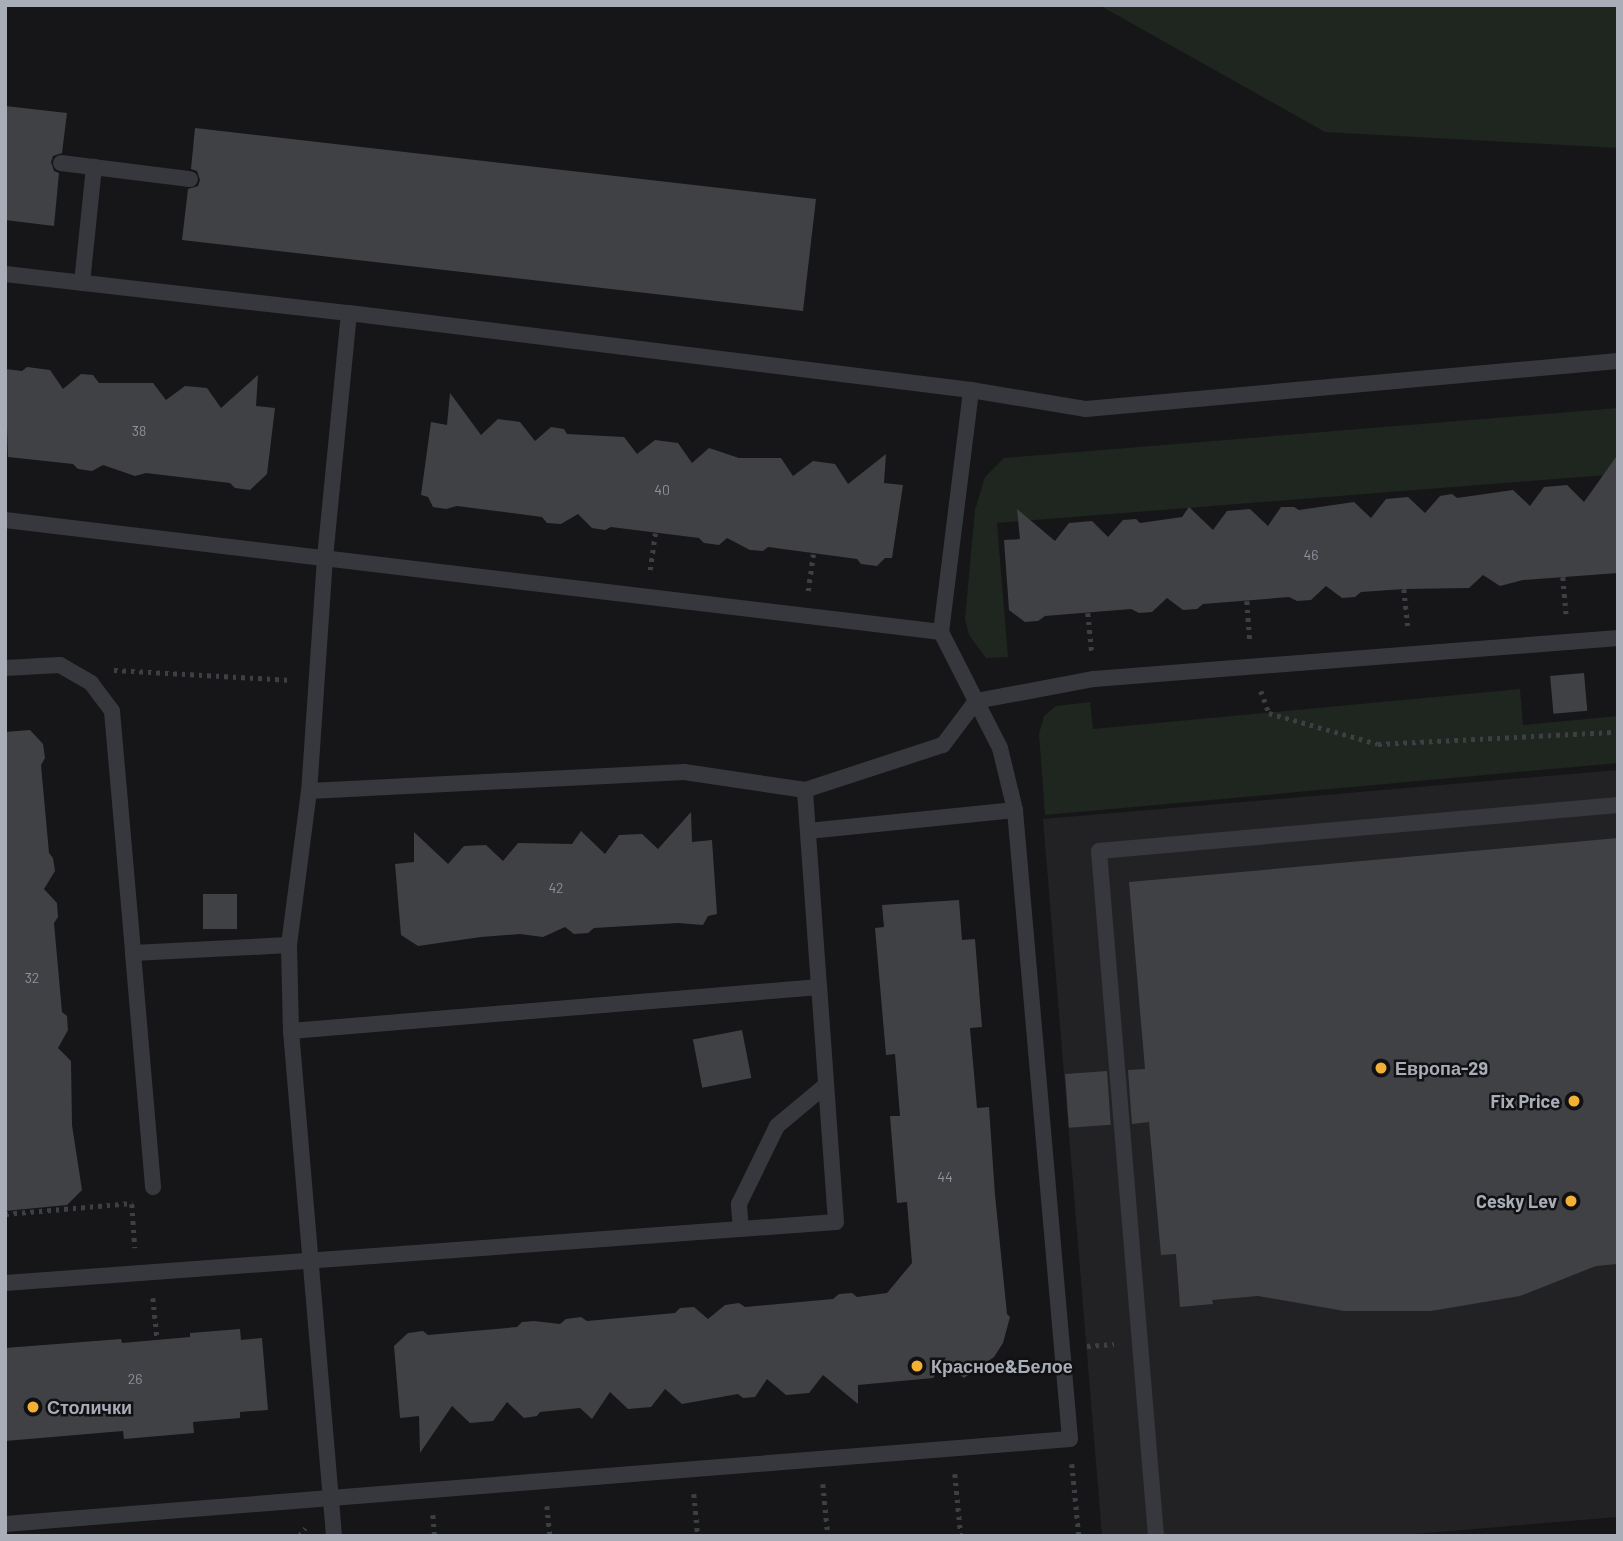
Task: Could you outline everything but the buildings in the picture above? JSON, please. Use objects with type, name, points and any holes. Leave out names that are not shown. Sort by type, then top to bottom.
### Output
[{"type":"lane","points":[[61,163],[190,179]]},
{"type":"lane","points":[[82,283],[94,167]]},
{"type":"lane","points":[[5,274],[349,313],[971,390],[1086,409],[1618,360]]},
{"type":"lane","points":[[334,1536],[291,1031],[289,945],[309,791],[325,558],[349,313]]},
{"type":"lane","points":[[5,1524],[1070,1439],[1015,810],[1000,748],[941,632],[971,390]]},
{"type":"lane","points":[[5,520],[941,632]]},
{"type":"lane","points":[[309,791],[684,772],[805,790],[943,745],[976,701],[1094,679],[1618,638]]},
{"type":"lane","points":[[5,668],[60,665],[91,683],[113,710],[153,1187]]},
{"type":"lane","points":[[5,1283],[836,1222],[805,790]]},
{"type":"lane","points":[[1156,1536],[1098,851],[1618,805]]},
{"type":"lane","points":[[808,831],[1015,810]]},
{"type":"lane","points":[[133,953],[289,945]]},
{"type":"lane","points":[[291,1031],[819,987]]},
{"type":"lane","points":[[741,1229],[739,1204],[777,1126],[826,1085]]},
{"type":"path","points":[[646,596],[655,533]]},
{"type":"path","points":[[805,615],[813,554]]},
{"type":"path","points":[[1563,577],[1568,641]]},
{"type":"path","points":[[1404,589],[1411,654]]},
{"type":"path","points":[[1247,601],[1252,667],[1269,713],[1378,744],[1618,732]]},
{"type":"path","points":[[1088,613],[1094,679]]},
{"type":"path","points":[[79,676],[83,668],[316,682]]},
{"type":"path","points":[[5,1214],[155,1201],[153,1187]]},
{"type":"path","points":[[132,1203],[158,1346]]},
{"type":"path","points":[[1062,1348],[1141,1341]]},
{"type":"path","points":[[1070,1439],[1079,1536]]},
{"type":"path","points":[[952,1448],[961,1536]]},
{"type":"path","points":[[821,1459],[828,1536]]},
{"type":"path","points":[[692,1469],[698,1536]]},
{"type":"shaded area","points":[[1099,5],[1618,5],[1618,148],[1325,132]]},
{"type":"shaded area","points":[[1618,408],[1618,474],[997,523],[1008,657],[986,658],[969,635],[965,619],[975,510],[985,477],[1004,458]]},
{"type":"shaded area","points":[[1520,689],[1523,725],[1618,716],[1618,763],[1045,815],[1039,734],[1044,716],[1056,706],[1090,702],[1093,729]]},
{"type":"shaded area","points":[[1618,770],[1618,1517],[1390,1536],[1102,1536],[1043,819]]},
{"type":"place","name":"Европа-29","points":[[1381,1068]]},
{"type":"place","name":"Fix Price","points":[[1574,1101]]},
{"type":"place","name":"Cesky Lev","points":[[1571,1201]]},
{"type":"place","name":"Красное&Белое","points":[[917,1366]]},
{"type":"place","name":"Столички","points":[[33,1407]]}]
